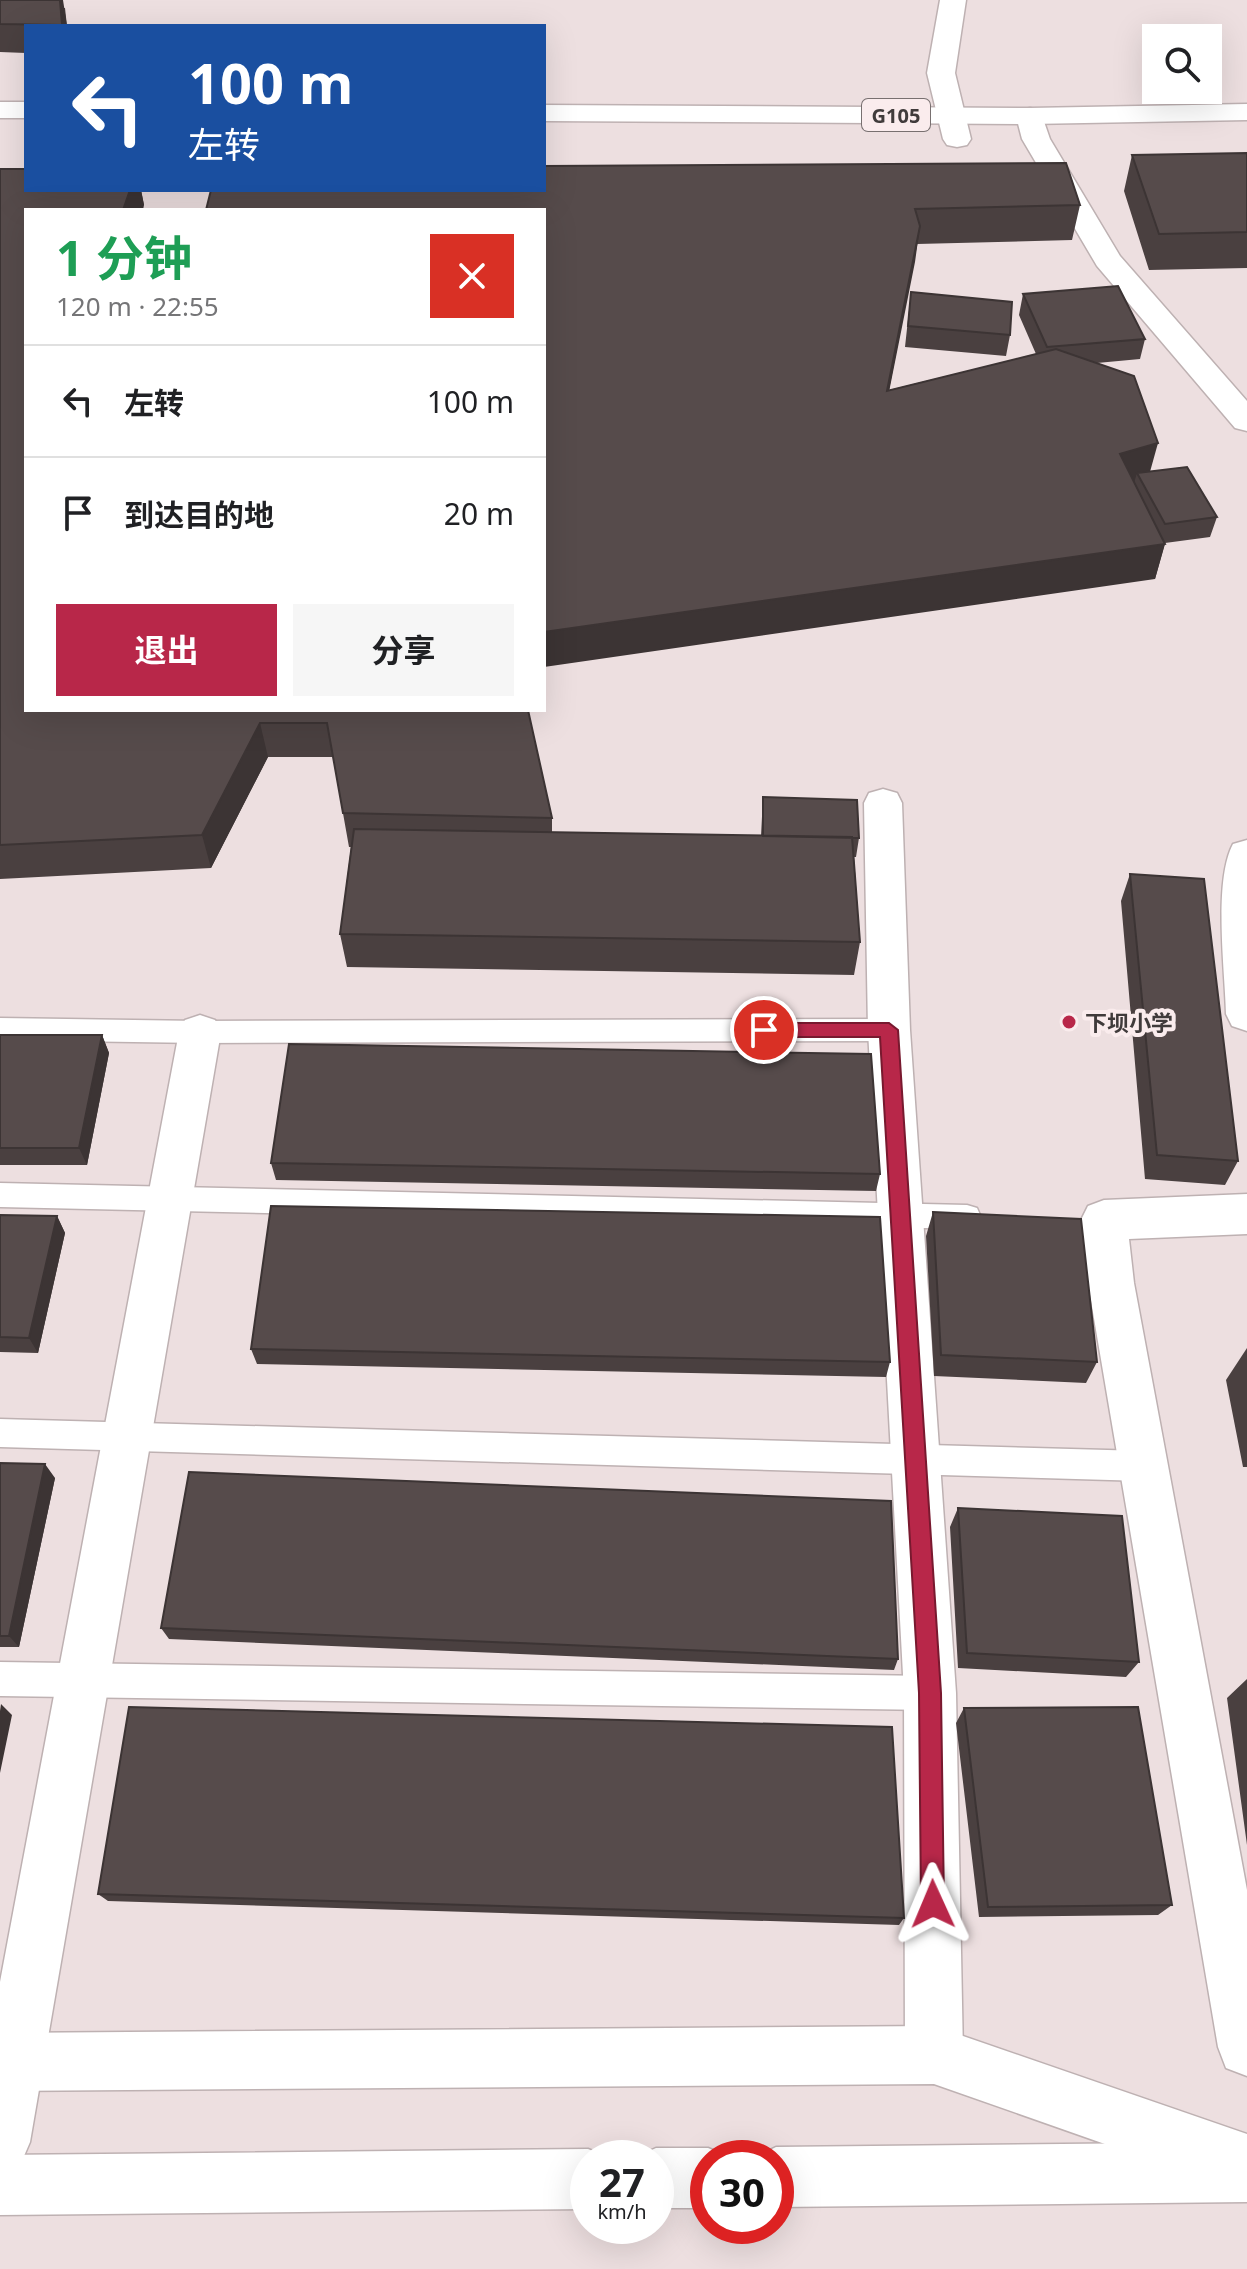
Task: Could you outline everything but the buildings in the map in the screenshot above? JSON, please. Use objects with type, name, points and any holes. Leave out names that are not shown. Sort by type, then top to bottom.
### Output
[{"type":"main road","points":[[953,0],[941,73],[955,127]]},
{"type":"main road","points":[[0,110],[24,110]]},
{"type":"main road","name":"G105","points":[[1033,128],[1247,112]]},
{"type":"main road","name":"G105","points":[[546,113],[1247,135]]},
{"type":"main road","name":"G105","points":[[546,138],[955,127]]},
{"type":"main road","points":[[1033,128],[1108,260],[1247,421]]},
{"type":"main road","points":[[0,136],[24,137]]},
{"type":"main road","points":[[883,803],[889,1030],[930,1693],[934,2055]]},
{"type":"main road","points":[[1247,855],[1242,881],[1247,1014]]},
{"type":"main road","points":[[0,2142],[7,2062],[83,1680],[200,1032]]},
{"type":"main road","points":[[1247,1214],[1088,1219],[1111,1283],[1247,2047]]},
{"type":"main road","points":[[7,2062],[934,2055],[1247,2164]]},
{"type":"main road","points":[[794,2177],[1247,2172]]},
{"type":"main road","points":[[0,2185],[570,2179]]},
{"type":"lane","points":[[0,1029],[200,1032],[889,1030]]},
{"type":"lane","points":[[0,1195],[994,1218]]},
{"type":"lane","points":[[0,1433],[1144,1466]]},
{"type":"lane","points":[[0,1679],[930,1693]]},
{"type":"place","name":"下坝小学","points":[[1069,1022]]},
{"type":"route","points":[[764,1030],[889,1030],[930,1693],[933,1904]]}]
